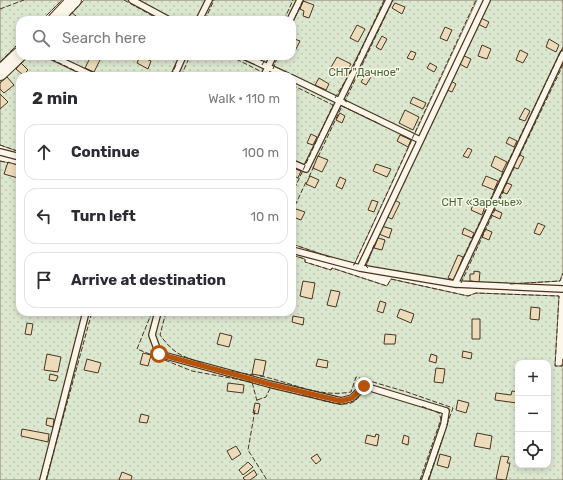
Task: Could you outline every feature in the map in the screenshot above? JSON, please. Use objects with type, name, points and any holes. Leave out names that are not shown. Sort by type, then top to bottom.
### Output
[{"type":"street","points":[[59,16],[74,0]]},
{"type":"street","points":[[0,73],[16,58]]},
{"type":"lane","points":[[132,0],[162,16]]},
{"type":"lane","points":[[201,16],[209,0]]},
{"type":"lane","points":[[292,16],[300,0]]},
{"type":"lane","points":[[296,166],[306,170],[389,0]]},
{"type":"lane","points":[[360,268],[487,0]]},
{"type":"lane","points":[[455,284],[563,54]]},
{"type":"lane","points":[[60,60],[85,72]]},
{"type":"lane","points":[[176,72],[181,60]]},
{"type":"lane","points":[[253,60],[279,72]]},
{"type":"lane","points":[[266,72],[271,60]]},
{"type":"lane","points":[[296,80],[420,140]]},
{"type":"lane","points":[[0,152],[16,156]]},
{"type":"lane","points":[[296,251],[360,268],[455,284],[562,286]]},
{"type":"lane","points":[[43,480],[85,316]]},
{"type":"lane","points":[[157,316],[152,334],[159,354],[269,384],[341,401],[352,398],[364,386],[446,411],[444,424],[425,480]]},
{"type":"green space","points":[[0,0],[62,0],[46,16],[16,16],[16,46],[0,62]]},
{"type":"green space","name":"СНТ \"Дачное\"","points":[[84,0],[477,0],[354,265],[296,245],[296,72],[16,72],[16,151],[0,145],[0,81],[24,60],[296,60],[296,16],[69,16]]},
{"type":"green space","name":"СНТ «Заречье»","points":[[486,0],[563,0],[563,273],[560,281],[491,285],[461,283],[368,269],[366,266],[397,190]]},
{"type":"green space","points":[[0,161],[16,164],[16,316],[296,316],[296,256],[305,259],[305,262],[331,270],[332,268],[387,286],[391,279],[468,296],[476,293],[559,296],[555,366],[562,366],[563,359],[563,480],[0,480]]},
{"type":"building","points":[[303,1],[314,5],[309,18],[303,16],[304,11],[300,9]]},
{"type":"building","points":[[395,3],[405,7],[402,14],[392,8]]},
{"type":"building","points":[[71,12],[76,16],[68,16]]},
{"type":"building","points":[[481,18],[489,22],[486,28],[478,24]]},
{"type":"building","points":[[357,25],[365,29],[358,42],[350,38]]},
{"type":"building","points":[[445,27],[452,30],[447,41],[440,38]]},
{"type":"building","points":[[382,36],[387,39],[381,50],[376,47]]},
{"type":"building","points":[[549,39],[559,45],[556,52],[546,47]]},
{"type":"building","points":[[296,40],[300,41],[296,49]]},
{"type":"building","points":[[482,45],[491,49],[487,59],[478,56]]},
{"type":"building","points":[[520,50],[528,54],[523,63],[516,60]]},
{"type":"building","points":[[411,51],[416,53],[413,60],[407,58]]},
{"type":"building","points":[[462,55],[471,59],[467,68],[458,63]]},
{"type":"building","points":[[337,57],[351,64],[344,76],[330,69]]},
{"type":"building","points":[[89,60],[100,60],[94,72],[85,68]]},
{"type":"building","points":[[138,60],[151,61],[148,69],[137,63]]},
{"type":"building","points":[[21,63],[28,70],[26,72],[20,72],[16,69]]},
{"type":"building","points":[[430,63],[437,67],[434,72],[427,68]]},
{"type":"building","points":[[366,74],[371,77],[366,85],[361,82]]},
{"type":"building","points":[[7,77],[14,85],[4,93],[0,89],[0,83]]},
{"type":"building","points":[[319,78],[329,84],[326,90],[315,85]]},
{"type":"building","points":[[451,81],[456,84],[452,92],[447,90]]},
{"type":"building","points":[[0,94],[8,102],[0,109]]},
{"type":"building","points":[[413,97],[426,103],[423,109],[410,103]]},
{"type":"building","points":[[525,108],[530,111],[525,121],[519,119]]},
{"type":"building","points":[[405,110],[419,117],[413,130],[399,123]]},
{"type":"building","points":[[340,113],[345,116],[342,123],[336,120]]},
{"type":"building","points":[[311,134],[317,137],[313,145],[307,143]]},
{"type":"building","points":[[400,135],[411,140],[408,147],[397,141]]},
{"type":"building","points":[[509,137],[517,141],[514,147],[506,143]]},
{"type":"building","points":[[468,148],[472,150],[468,158],[463,156]]},
{"type":"building","points":[[518,154],[524,157],[518,169],[513,167]]},
{"type":"building","points":[[318,156],[328,160],[322,172],[313,168]]},
{"type":"building","points":[[495,156],[507,162],[502,172],[491,166]]},
{"type":"building","points":[[8,162],[16,165],[16,177],[4,174]]},
{"type":"building","points":[[376,164],[391,169],[387,177],[373,171]]},
{"type":"building","points":[[296,169],[301,171],[298,178],[296,177]]},
{"type":"building","points":[[310,176],[319,180],[315,188],[306,184]]},
{"type":"building","points":[[486,176],[498,181],[494,190],[482,185]]},
{"type":"building","points":[[340,177],[346,180],[342,189],[336,186]]},
{"type":"building","points":[[507,183],[512,185],[507,194],[502,192]]},
{"type":"building","points":[[393,199],[400,203],[392,219],[385,216]]},
{"type":"building","points":[[372,200],[378,202],[374,212],[368,210]]},
{"type":"building","points":[[474,202],[485,206],[482,215],[471,210]]},
{"type":"building","points":[[296,209],[305,212],[301,220],[296,218]]},
{"type":"building","points":[[493,209],[502,213],[500,219],[491,215]]},
{"type":"building","points":[[538,223],[545,226],[540,235],[534,233]]},
{"type":"building","points":[[381,226],[392,229],[389,238],[379,234]]},
{"type":"building","points":[[464,228],[474,233],[472,238],[462,234]]},
{"type":"building","points":[[485,229],[492,232],[489,240],[482,237]]},
{"type":"building","points":[[378,238],[385,240],[382,250],[374,248]]},
{"type":"building","points":[[458,255],[463,257],[454,280],[448,278]]},
{"type":"building","points":[[474,271],[480,272],[479,282],[470,281],[470,274],[474,274]]},
{"type":"building","points":[[303,281],[315,283],[312,299],[300,296]]},
{"type":"building","points":[[331,290],[340,292],[336,307],[327,305]]},
{"type":"building","points":[[380,301],[386,303],[383,313],[377,311]]},
{"type":"building","points":[[531,307],[540,308],[539,320],[530,319]]},
{"type":"building","points":[[400,309],[414,314],[411,323],[397,317]]},
{"type":"building","points":[[293,316],[304,318],[303,325],[292,322]]},
{"type":"building","points":[[472,319],[480,319],[480,339],[472,339]]},
{"type":"building","points":[[27,323],[33,324],[31,335],[25,334]]},
{"type":"building","points":[[220,333],[232,336],[229,347],[217,344]]},
{"type":"building","points":[[385,334],[396,335],[395,344],[384,344]]},
{"type":"building","points":[[463,351],[472,353],[471,359],[462,357]]},
{"type":"building","points":[[143,353],[151,355],[148,366],[140,364]]},
{"type":"building","points":[[47,354],[61,357],[58,372],[44,370]]},
{"type":"building","points":[[431,354],[437,356],[436,363],[429,361]]},
{"type":"building","points":[[87,359],[101,363],[98,373],[84,370]]},
{"type":"building","points":[[255,359],[266,361],[263,376],[252,374]]},
{"type":"building","points":[[318,359],[328,361],[327,368],[316,366]]},
{"type":"building","points":[[436,368],[445,369],[443,383],[434,382]]},
{"type":"building","points":[[50,374],[58,376],[56,381],[49,380]]},
{"type":"building","points":[[228,383],[244,385],[243,393],[227,391]]},
{"type":"building","points":[[512,391],[515,392],[515,403],[495,400],[496,393],[511,395]]},
{"type":"building","points":[[458,400],[469,403],[466,413],[456,410]]},
{"type":"building","points":[[255,403],[260,404],[258,414],[253,413]]},
{"type":"building","points":[[141,414],[149,416],[147,423],[139,422]]},
{"type":"building","points":[[47,418],[54,419],[53,427],[46,425]]},
{"type":"building","points":[[22,429],[49,434],[48,442],[21,436]]},
{"type":"building","points":[[477,433],[492,436],[490,449],[474,446]]},
{"type":"building","points":[[376,434],[379,435],[377,446],[365,443],[367,435],[375,437]]},
{"type":"building","points":[[404,435],[409,437],[408,445],[402,443]]},
{"type":"building","points":[[236,446],[241,454],[232,460],[227,451]]},
{"type":"building","points":[[317,454],[321,460],[316,464],[311,458]]},
{"type":"building","points":[[440,454],[451,457],[448,468],[437,465]]},
{"type":"building","points":[[501,456],[509,457],[507,463],[510,463],[506,480],[496,479]]},
{"type":"building","points":[[248,462],[253,467],[243,475],[239,470]]},
{"type":"building","points":[[254,470],[257,475],[250,480],[245,480],[243,478]]},
{"type":"building","points":[[122,472],[132,476],[131,480],[119,480]]},
{"type":"fence","points":[[0,9],[24,0]]},
{"type":"fence","points":[[46,16],[62,0]]},
{"type":"fence","points":[[69,16],[84,0]]},
{"type":"fence","points":[[124,0],[153,16]]},
{"type":"fence","points":[[207,16],[214,0]]},
{"type":"fence","points":[[286,16],[293,0]]},
{"type":"fence","points":[[296,16],[303,0]]},
{"type":"fence","points":[[335,98],[353,68],[384,0]]},
{"type":"fence","points":[[347,102],[345,101],[393,0]]},
{"type":"fence","points":[[353,265],[476,0]]},
{"type":"fence","points":[[0,62],[16,46]]},
{"type":"fence","points":[[507,164],[563,47]]},
{"type":"fence","points":[[20,64],[24,60]]},
{"type":"fence","points":[[53,60],[78,72]]},
{"type":"fence","points":[[183,72],[188,60]]},
{"type":"fence","points":[[238,60],[259,72]]},
{"type":"fence","points":[[262,65],[265,60]]},
{"type":"fence","points":[[273,69],[276,60]]},
{"type":"fence","points":[[173,72],[176,65]]},
{"type":"fence","points":[[519,157],[563,65]]},
{"type":"fence","points":[[296,87],[333,105],[296,185]]},
{"type":"fence","points":[[318,157],[342,106],[380,124]]},
{"type":"fence","points":[[0,145],[16,151]]},
{"type":"fence","points":[[0,161],[10,163]]},
{"type":"fence","points":[[309,177],[314,166]]},
{"type":"fence","points":[[506,184],[515,166]]},
{"type":"fence","points":[[463,258],[504,170]]},
{"type":"fence","points":[[296,203],[306,182]]},
{"type":"fence","points":[[461,283],[504,190]]},
{"type":"fence","points":[[296,245],[332,258]]},
{"type":"fence","points":[[368,268],[366,266],[374,245]]},
{"type":"fence","points":[[296,256],[305,259],[305,262],[331,270],[332,268],[387,286],[391,279],[468,296],[476,293],[559,296],[555,366],[562,366],[563,359]]},
{"type":"fence","points":[[510,284],[560,281],[563,273]]},
{"type":"fence","points":[[46,480],[91,316]]},
{"type":"fence","points":[[150,316],[137,349],[192,371],[252,382],[257,401]]},
{"type":"fence","points":[[165,316],[160,335],[174,351],[204,364]]},
{"type":"fence","points":[[229,371],[254,375]]},
{"type":"fence","points":[[260,376],[327,393],[351,392],[356,377],[407,392],[453,408],[446,427]]},
{"type":"fence","points":[[257,400],[266,397],[272,384]]},
{"type":"fence","points":[[302,394],[326,402],[346,404],[357,399],[362,393],[372,390]]},
{"type":"fence","points":[[420,480],[441,419],[439,413],[421,406]]},
{"type":"fence","points":[[255,410],[248,450],[267,480]]},
{"type":"fence","points":[[428,480],[444,435]]},
{"type":"route","points":[[159,354],[269,384],[341,401],[352,398],[364,386]]}]
